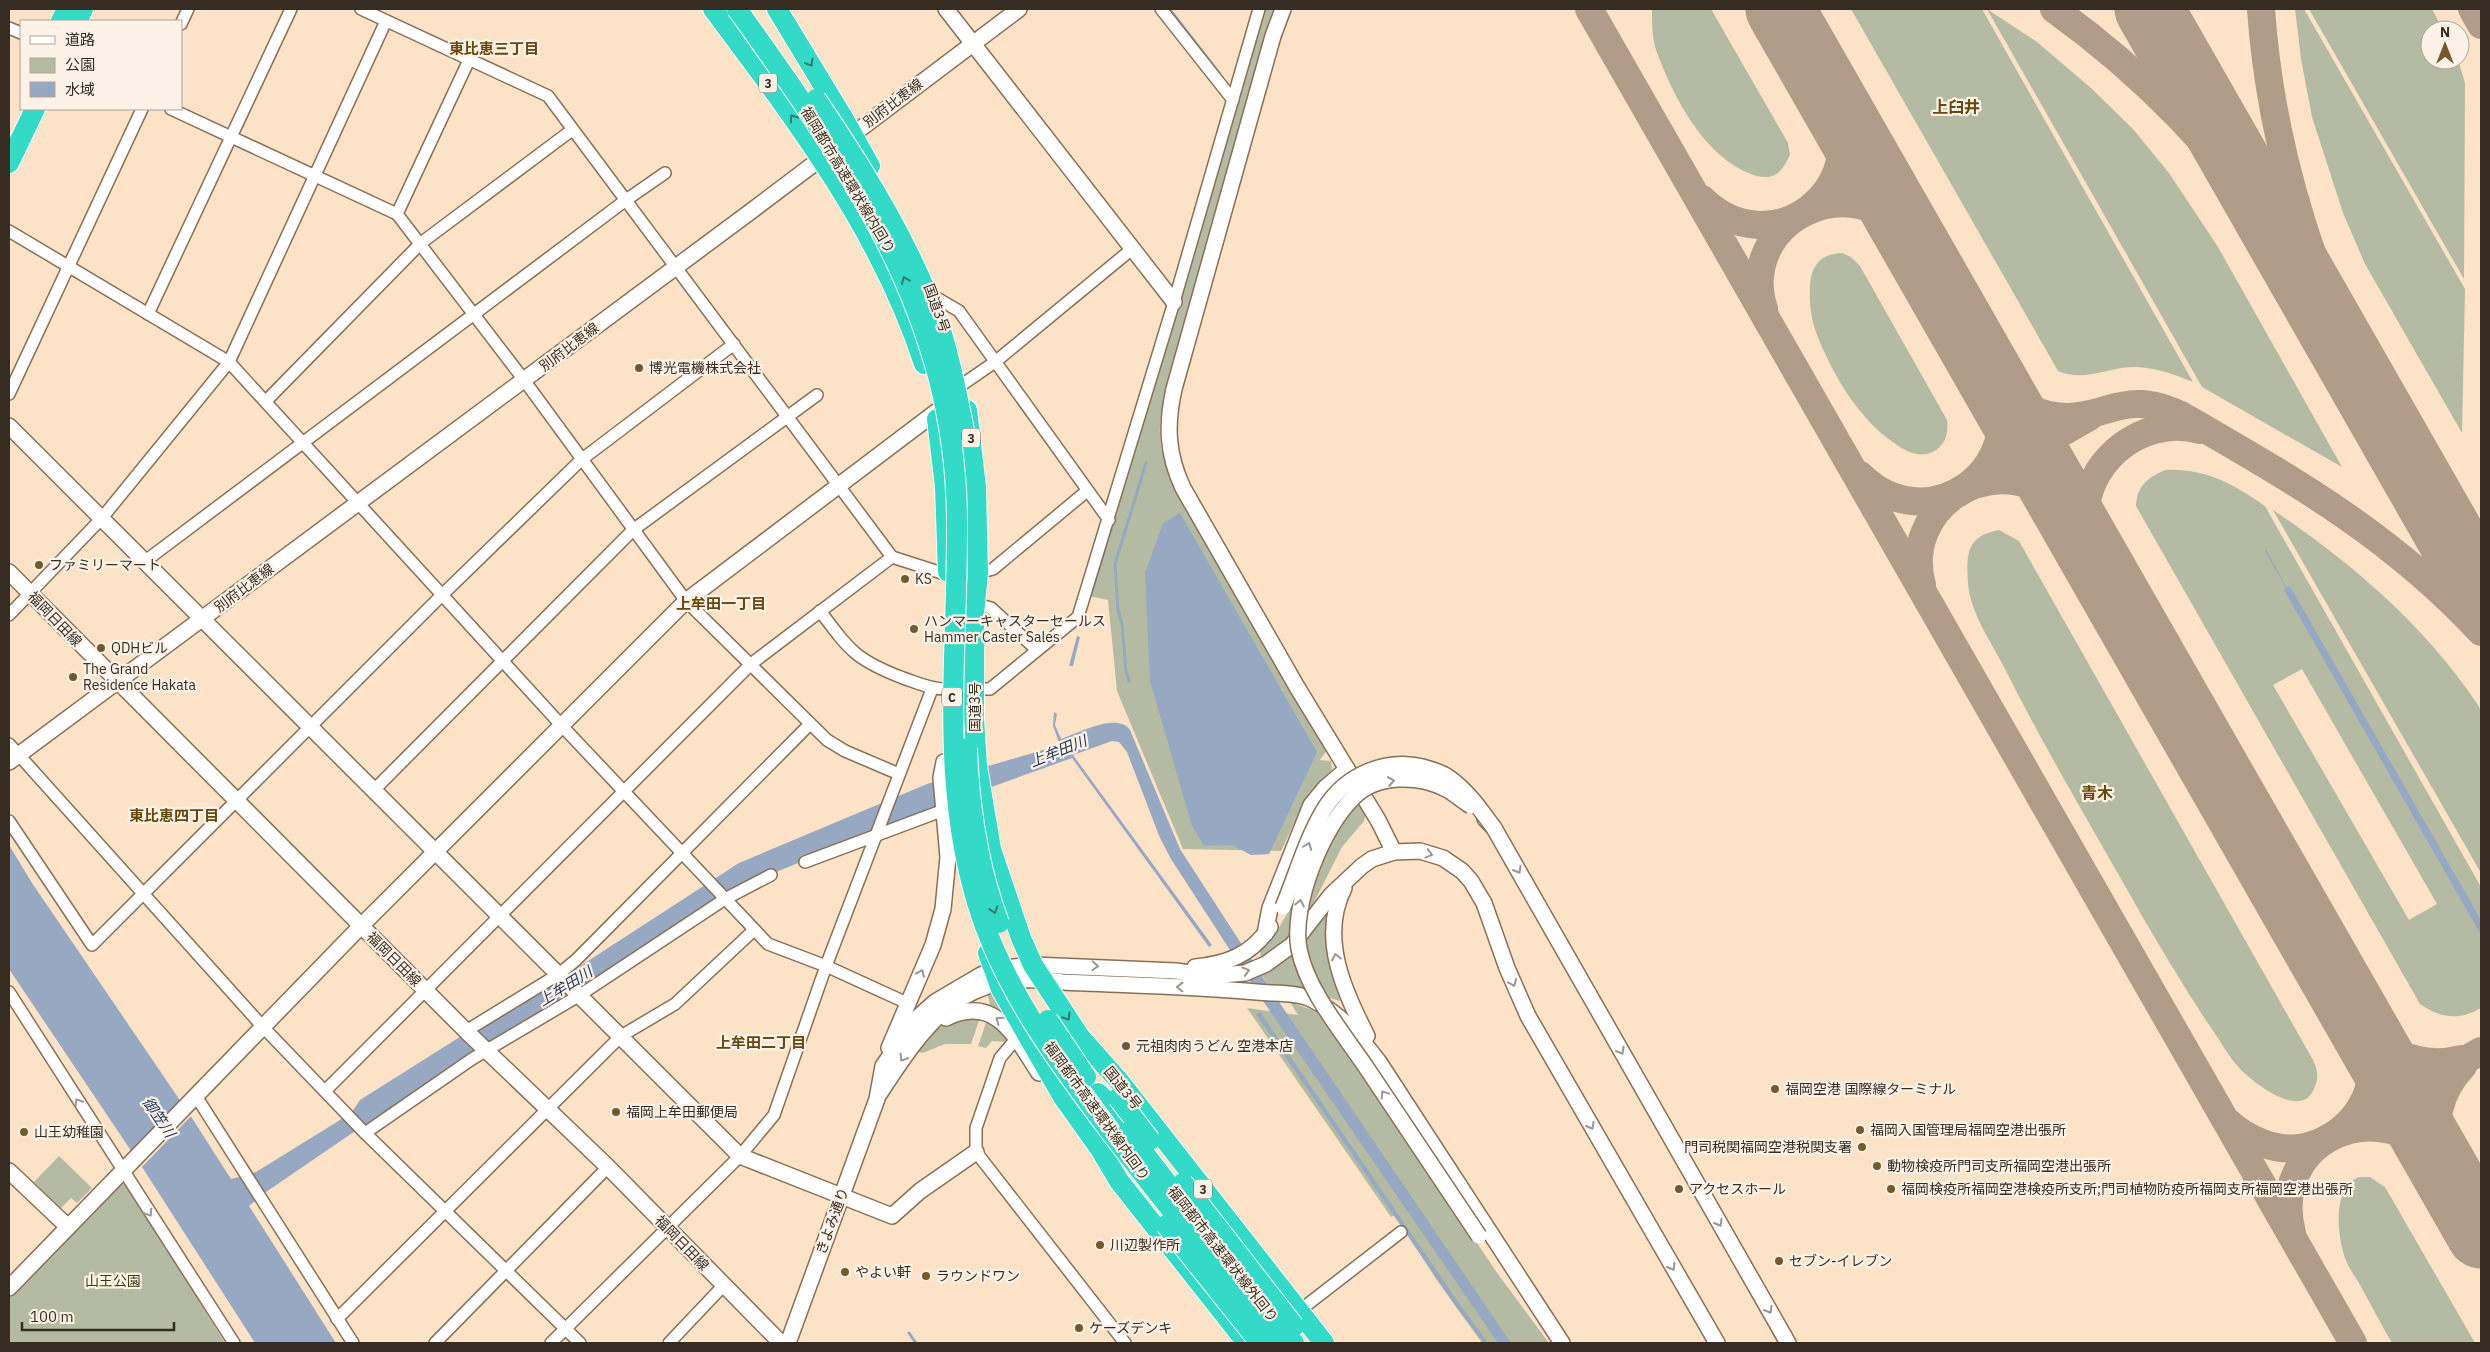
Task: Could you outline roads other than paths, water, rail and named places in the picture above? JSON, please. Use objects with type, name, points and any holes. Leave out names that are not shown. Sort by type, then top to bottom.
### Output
[{"type":"highway","name":"3","points":[[713,9],[822,158],[868,235],[902,308],[926,370],[936,412],[945,487],[948,575],[938,689],[945,807],[952,826],[978,925],[996,975],[1063,1097],[1107,1155],[1119,1181],[1247,1343]]},
{"type":"highway","name":"福岡都市高速環状線外回り","points":[[753,9],[844,141],[872,186],[916,268],[943,337],[958,398],[970,485],[971,518],[966,689],[967,762],[970,796],[980,859],[1004,937],[1027,984],[1092,1097],[1143,1163],[1304,1341]]},
{"type":"highway","name":"国道3号","points":[[777,9],[852,134],[909,241],[935,297],[962,384],[976,487],[978,573],[974,718],[977,766],[984,822],[997,872],[1021,938],[1038,972],[1080,1037],[1119,1081],[1324,1343]]},
{"type":"highway","points":[[734,13],[764,77]]},
{"type":"highway","name":"福岡都市高速環状線内回り","points":[[734,13],[803,102],[860,192],[902,272],[930,342],[944,401],[956,486],[956,608],[952,689],[954,768],[956,801],[967,862],[986,928],[1016,992],[1054,1056],[1092,1097]]},
{"type":"highway","points":[[9,135],[20,110]]},
{"type":"highway","points":[[9,163],[35,110]]},
{"type":"highway","points":[[1080,1037],[1083,1051],[1304,1341]]},
{"type":"highway","points":[[1107,1155],[1142,1191],[1260,1343]]},
{"type":"highway","name":"福岡都市高速環状線内回り","points":[[1143,1163],[1278,1343]]},
{"type":"street","points":[[182,22],[188,9]]},
{"type":"street","points":[[148,314],[291,9]]},
{"type":"street","points":[[361,9],[548,96],[892,557],[948,575]]},
{"type":"street","points":[[946,9],[1174,302]]},
{"type":"street","name":"別府比恵線","points":[[12,753],[118,683],[1019,9]]},
{"type":"street","points":[[1161,9],[1233,100]]},
{"type":"street","points":[[975,689],[990,689],[1078,617],[1174,302],[1259,9]]},
{"type":"street","points":[[1283,9],[1273,36],[1174,389],[1170,408],[1168,442],[1176,473],[1183,488],[1297,687],[1378,820],[1394,852]]},
{"type":"street","points":[[9,615],[102,518],[229,362],[386,21]]},
{"type":"street","points":[[397,214],[468,60]]},
{"type":"street","points":[[9,394],[67,266],[142,110]]},
{"type":"street","points":[[174,110],[397,214],[524,380],[686,601],[809,725],[845,751],[899,774]]},
{"type":"street","points":[[266,402],[421,243],[572,130]]},
{"type":"street","points":[[144,562],[626,200],[665,174]]},
{"type":"street","points":[[9,231],[229,362],[562,726],[768,944],[826,966],[907,1003]]},
{"type":"street","points":[[962,384],[995,362],[1132,248]]},
{"type":"street","points":[[935,297],[959,311],[1109,520]]},
{"type":"street","points":[[9,821],[92,945],[442,595],[581,460],[734,344]]},
{"type":"street","points":[[374,790],[633,530],[817,395]]},
{"type":"street","points":[[9,1288],[361,926],[437,853],[686,601],[840,487],[936,412]]},
{"type":"street","points":[[9,426],[740,1156],[892,1216],[920,1191],[976,1152]]},
{"type":"street","points":[[978,573],[993,569],[1087,491]]},
{"type":"street","points":[[325,1091],[750,664],[892,557]]},
{"type":"street","name":"福岡日田線","points":[[9,572],[485,1050],[608,1168],[781,1343]]},
{"type":"street","points":[[976,604],[991,608],[1037,650]]},
{"type":"street","points":[[551,1343],[666,1227],[740,1156],[774,1115],[826,966],[887,803],[938,689],[873,666],[845,645],[820,611]]},
{"type":"street","points":[[468,1033],[561,977],[809,725]]},
{"type":"street","points":[[12,753],[144,894],[263,1027],[363,1132],[580,1343]]},
{"type":"street","points":[[996,975],[1038,972],[1176,970],[1226,963],[1246,953],[1265,934],[1283,907],[1318,820],[1326,807],[1348,782],[1379,767],[1392,764],[1412,764],[1446,775],[1465,790],[1494,828],[1788,1343]]},
{"type":"street","points":[[1265,934],[1270,908],[1311,804],[1325,788],[1347,770]]},
{"type":"street","points":[[1494,828],[1472,806],[1446,789],[1423,781],[1396,779],[1373,784],[1355,795],[1333,823],[1302,893],[1297,928],[1303,964],[1325,1008],[1479,1236],[1516,1285],[1545,1318]]},
{"type":"street","points":[[805,862],[878,830],[945,807],[948,857],[943,909],[934,945],[907,1003],[883,1066]]},
{"type":"street","points":[[1176,970],[1210,976],[1236,974],[1266,964],[1292,945],[1331,895],[1352,874],[1372,859],[1394,852],[1420,851],[1443,858],[1462,871],[1477,889],[1490,916],[1512,982],[1528,1016],[1717,1343]]},
{"type":"street","points":[[1352,874],[1338,901],[1334,916],[1334,948],[1342,982],[1350,1003],[1379,1062]]},
{"type":"street","points":[[363,1132],[485,1050],[578,993],[724,898],[771,875]]},
{"type":"street","points":[[337,1319],[621,1036],[675,1004],[754,930]]},
{"type":"street","points":[[1038,972],[1304,997],[1334,1012],[1356,1031],[1379,1062],[1562,1343]]},
{"type":"street","name":"きよみ通り","points":[[877,1098],[904,1055],[940,1012],[986,986],[996,975]]},
{"type":"street","name":"きよみ通り","points":[[788,1343],[877,1098],[883,1066],[916,1019],[935,1002],[996,975]]},
{"type":"street","points":[[9,992],[127,1168],[234,1343]]},
{"type":"street","points":[[940,1012],[946,1018],[966,1011],[986,1013],[999,1019],[1016,1039],[1046,1082],[1063,1097]]},
{"type":"street","points":[[1016,1039],[1000,1058],[976,1128],[976,1152],[1125,1343]]},
{"type":"street","points":[[194,1098],[242,1167],[352,1343]]},
{"type":"street","points":[[435,1343],[505,1270],[608,1168]]},
{"type":"street","points":[[9,1171],[68,1227]]},
{"type":"street","points":[[1299,1310],[1401,1232]]},
{"type":"street","points":[[669,1343],[723,1286]]},
{"type":"water","points":[[1180,513],[1317,752],[1269,854],[1251,855],[1232,845],[1204,846],[1192,826],[1150,681],[1145,573],[1163,523]]},
{"type":"water","points":[[2266,550],[2287,588],[2290,586],[2481,920],[2481,935],[2284,590],[2286,588]]},
{"type":"water","points":[[1077,636],[1080,637],[1073,666],[1069,666]]},
{"type":"water","points":[[1054,712],[1057,714],[1055,725],[1061,739],[1107,723],[1124,725],[1130,730],[1180,849],[1277,999],[1511,1343],[1498,1343],[1261,998],[1171,859],[1160,838],[1127,752],[1119,742],[1112,741],[1073,755],[1212,945],[1209,947],[1072,758],[930,809],[764,877],[368,1125],[364,1125],[266,1192],[254,1198],[255,1201],[249,1206],[336,1343],[255,1343],[144,1170],[9,969],[9,845],[32,883],[192,1118],[231,1179],[256,1172],[340,1120],[352,1112],[360,1100],[482,1023],[568,974],[739,863],[927,784],[1060,745],[1053,726]]},
{"type":"water","points":[[1260,1012],[1488,1343],[1484,1343],[1457,1308],[1256,1014]]},
{"type":"waterway","points":[[1171,11],[1219,73]]},
{"type":"waterway","points":[[1129,681],[1126,671],[1122,624],[1118,610],[1115,564],[1146,463]]},
{"type":"waterway","points":[[1091,595],[1112,526]]},
{"type":"waterway","points":[[909,1333],[916,1343]]},
{"type":"place","name":"博光電機株式会社","points":[[639,368]]},
{"type":"place","name":"ファミリーマート","points":[[39,565]]},
{"type":"place","name":"KS","points":[[905,579]]},
{"type":"place","name":"ハンマーキャスターセールス Hammer Caster Sales","points":[[914,629]]},
{"type":"place","name":"QDHビル","points":[[101,648]]},
{"type":"place","name":"The Grand Residence Hakata","points":[[73,677]]},
{"type":"place","name":"元祖肉肉うどん 空港本店","points":[[1126,1046]]},
{"type":"place","name":"福岡空港 国際線ターミナル","points":[[1775,1089]]},
{"type":"place","name":"福岡上牟田郵便局","points":[[616,1112]]},
{"type":"place","name":"福岡入国管理局福岡空港出張所","points":[[1860,1130]]},
{"type":"place","name":"山王幼稚園","points":[[24,1132]]},
{"type":"place","name":"門司税関福岡空港税関支署","points":[[1862,1147]]},
{"type":"place","name":"動物検疫所門司支所福岡空港出張所","points":[[1877,1166]]},
{"type":"place","name":"アクセスホール","points":[[1679,1189]]},
{"type":"place","name":"福岡検疫所福岡空港検疫所支所;門司植物防疫所福岡支所福岡空港出張所","points":[[1891,1189]]},
{"type":"place","name":"川辺製作所","points":[[1100,1245]]},
{"type":"place","name":"セブン-イレブン","points":[[1779,1261]]},
{"type":"place","name":"やよい軒","points":[[845,1272]]},
{"type":"place","name":"ラウンドワン","points":[[926,1276]]},
{"type":"place","name":"ケーズデンキ","points":[[1079,1328]]},
{"type":"district","name":"東比恵三丁目","points":[[494,48]]},
{"type":"district","name":"上臼井","points":[[1956,107]]},
{"type":"district","name":"上牟田一丁目","points":[[721,603]]},
{"type":"district","name":"青木","points":[[2097,793]]},
{"type":"district","name":"東比恵四丁目","points":[[174,815]]},
{"type":"district","name":"上牟田二丁目","points":[[761,1042]]},
{"type":"water label","name":"上牟田川","points":[[1058,751]]},
{"type":"water label","name":"上牟田川","points":[[565,986]]},
{"type":"water label","name":"御笠川","points":[[159,1117]]},
{"type":"park label","name":"山王公園","points":[[113,1281]]}]
